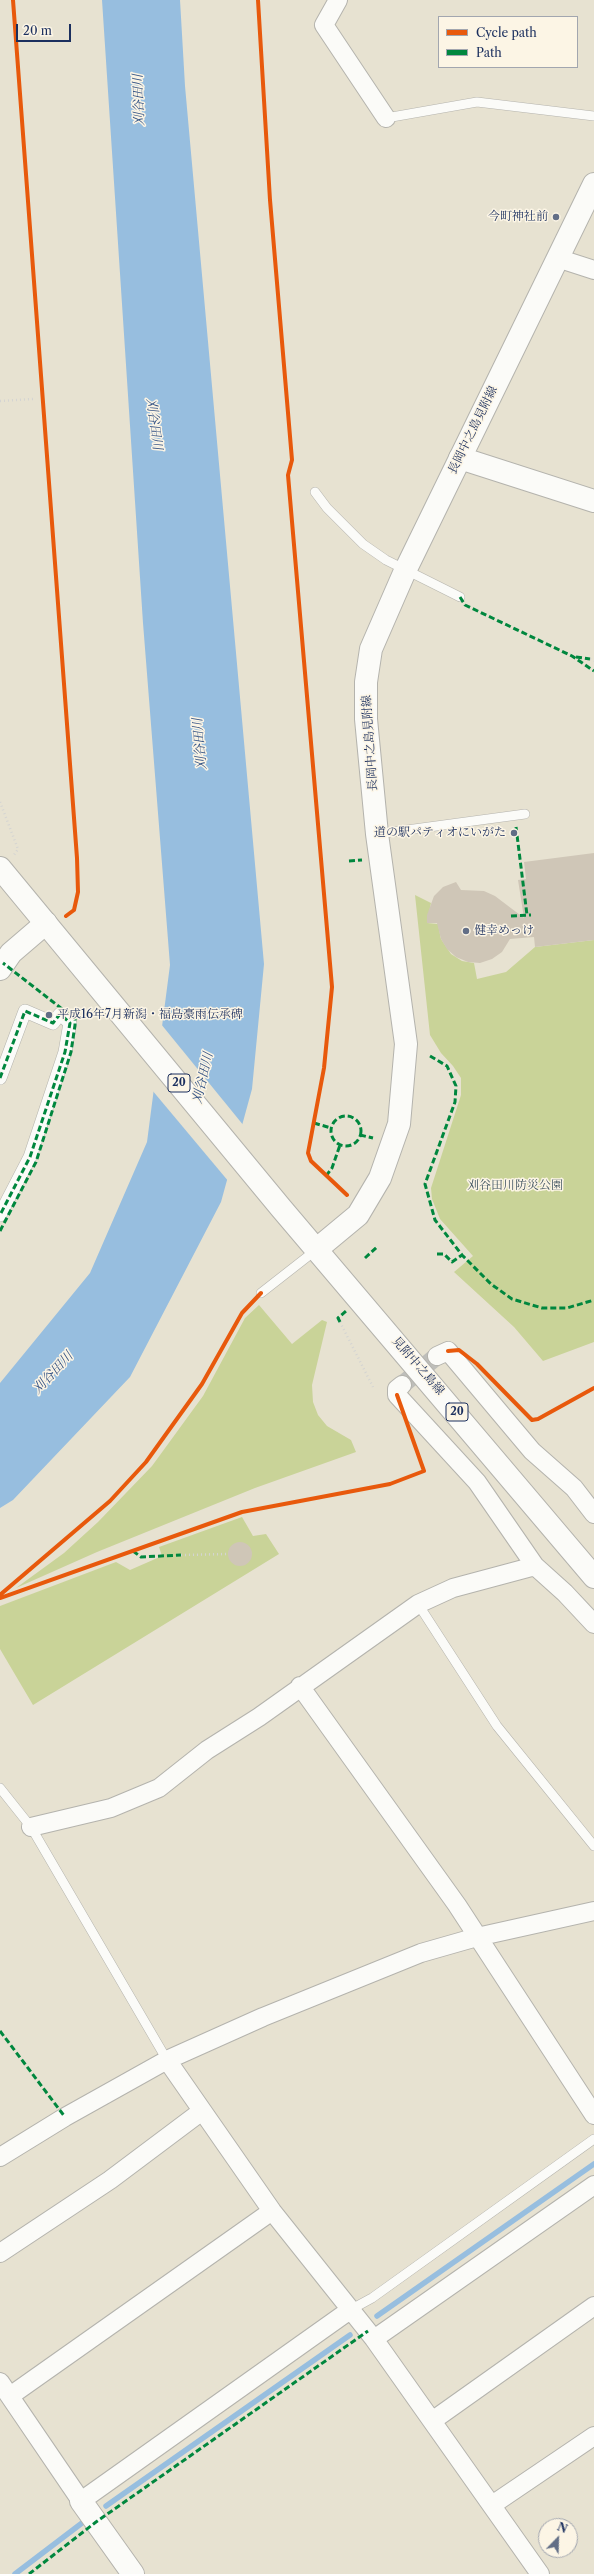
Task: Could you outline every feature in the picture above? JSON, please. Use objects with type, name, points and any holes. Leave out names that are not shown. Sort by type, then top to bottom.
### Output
[{"type":"main road","name":"長岡中之島見附線","points":[[317,1249],[358,1215],[380,1178],[399,1124],[406,1044],[377,834],[366,719],[366,682],[371,649],[405,571],[594,184]]},
{"type":"main road","points":[[460,458],[594,501]]},
{"type":"main road","name":"20","points":[[7,862],[46,923],[317,1249]]},
{"type":"main road","points":[[0,969],[11,953],[46,923]]},
{"type":"main road","name":"見附中之島線","points":[[317,1249],[594,1577]]},
{"type":"main road","points":[[81,2501],[133,2574]]},
{"type":"street","points":[[338,0],[324,25],[386,118]]},
{"type":"street","points":[[557,258],[594,270]]},
{"type":"street","points":[[0,1078],[25,1011],[53,1024],[60,1014],[70,1023],[65,1052],[30,1157],[0,1215]]},
{"type":"street","points":[[437,1356],[448,1351],[532,1450],[574,1488],[594,1514]]},
{"type":"street","points":[[402,1385],[397,1389],[397,1395],[477,1482],[535,1566],[565,1592],[594,1624]]},
{"type":"street","points":[[30,1828],[110,1808],[159,1788],[207,1750],[259,1717],[300,1686],[418,1604],[453,1588],[535,1566]]},
{"type":"street","points":[[300,1686],[457,1905],[594,2115]]},
{"type":"street","points":[[0,2157],[65,2117],[167,2060],[263,2017],[421,1953],[477,1937],[594,1911]]},
{"type":"street","points":[[167,2060],[272,2211],[374,2338],[540,2574]]},
{"type":"street","points":[[0,2253],[110,2180],[202,2111]]},
{"type":"street","points":[[374,2338],[594,2185]]},
{"type":"street","points":[[272,2211],[5,2389],[81,2501],[350,2310]]},
{"type":"street","points":[[432,2421],[594,2306]]},
{"type":"street","points":[[492,2505],[591,2444]]},
{"type":"lane","points":[[386,118],[477,102],[594,116]]},
{"type":"lane","points":[[315,492],[327,508],[363,544],[405,571],[460,597]]},
{"type":"lane","points":[[377,834],[525,814]]},
{"type":"lane","points":[[261,1293],[317,1249]]},
{"type":"lane","points":[[418,1604],[497,1726],[594,1846]]},
{"type":"lane","points":[[0,1788],[30,1828],[167,2060]]},
{"type":"lane","points":[[350,2310],[372,2298],[594,2139]]},
{"type":"path","points":[[0,401],[33,399]]},
{"type":"path","points":[[590,659],[594,661]]},
{"type":"path","points":[[0,802],[18,849],[7,862]]},
{"type":"path","points":[[340,1322],[373,1387]]},
{"type":"path","points":[[181,1554],[228,1554]]},
{"type":"green space","name":"刈谷田川防災公園","points":[[415,895],[431,903],[427,923],[438,924],[441,939],[451,954],[462,961],[474,963],[477,979],[506,972],[535,947],[594,940],[594,1342],[543,1361],[514,1327],[454,1272],[473,1256],[440,1219],[432,1199],[431,1188],[461,1095],[461,1078],[453,1066],[441,1053],[430,1035]]},
{"type":"green space","points":[[259,1305],[292,1344],[322,1320],[327,1322],[312,1385],[313,1402],[318,1415],[327,1426],[351,1440],[356,1452],[255,1488],[97,1552],[16,1588],[64,1553],[98,1522],[152,1466],[203,1396],[245,1318]]},
{"type":"green space","points":[[242,1517],[253,1536],[266,1534],[279,1554],[33,1705],[0,1649],[0,1606],[116,1562],[130,1570],[162,1556],[159,1547]]},
{"type":"water","name":"刈谷田川","points":[[102,0],[180,0],[185,86],[264,964],[252,1089],[221,1202],[130,1377],[13,1500],[0,1508],[0,1383],[90,1273],[147,1142],[170,965],[143,623]]},
{"type":"pier","points":[[161,1024],[244,1126],[229,1182],[152,1090]]},
{"type":"building","points":[[594,853],[594,940],[535,947],[534,937],[510,939],[502,952],[492,959],[480,963],[468,962],[456,957],[447,949],[441,939],[437,923],[427,923],[427,915],[434,896],[443,887],[456,882],[461,890],[484,891],[495,896],[524,918],[518,880],[526,879],[524,862]]},
{"type":"building","points":[[240,1542],[249,1545],[252,1554],[249,1563],[240,1566],[231,1563],[228,1554],[231,1545]]},
{"type":"waterway","points":[[377,2316],[594,2164]]},
{"type":"waterway","points":[[106,2506],[350,2335]]},
{"type":"waterway","points":[[15,2574],[82,2523]]},
{"type":"tunnel","points":[[402,1385],[437,1356]]},
{"type":"marked path","points":[[460,597],[465,605],[572,656],[594,671]]},
{"type":"marked path","points":[[576,657],[590,659]]},
{"type":"marked path","points":[[516,827],[527,915]]},
{"type":"marked path","points":[[349,861],[362,860]]},
{"type":"marked path","points":[[511,916],[531,915]]},
{"type":"marked path","points":[[0,1231],[36,1162],[71,1052],[75,1025],[75,1019],[3,963]]},
{"type":"marked path","points":[[0,1078],[25,1011],[53,1023],[60,1014],[70,1023],[65,1052],[30,1157],[0,1215]]},
{"type":"marked path","points":[[430,1056],[447,1066],[456,1086],[455,1102],[425,1184],[435,1220],[462,1255],[491,1284],[512,1299],[542,1308],[567,1308],[594,1300]]},
{"type":"marked path","points":[[346,1116],[357,1120],[361,1131],[357,1142],[346,1146],[335,1142],[331,1131],[335,1120],[346,1116]]},
{"type":"marked path","points":[[314,1123],[331,1128]]},
{"type":"marked path","points":[[360,1135],[373,1138]]},
{"type":"marked path","points":[[326,1176],[332,1168],[340,1145]]},
{"type":"marked path","points":[[365,1258],[377,1247]]},
{"type":"marked path","points":[[437,1254],[444,1254],[452,1262],[462,1255]]},
{"type":"marked path","points":[[340,1322],[338,1318],[346,1311]]},
{"type":"marked path","points":[[133,1551],[141,1557],[181,1555]]},
{"type":"marked path","points":[[0,2031],[65,2117]]},
{"type":"marked path","points":[[29,2574],[96,2522],[368,2331]]},
{"type":"cycle path","points":[[13,0],[77,858],[78,892],[74,910],[66,916]]},
{"type":"cycle path","points":[[258,0],[270,200],[292,460],[288,475],[332,987],[324,1068],[308,1153],[311,1161],[347,1195]]},
{"type":"cycle path","points":[[0,1595],[110,1501],[146,1462],[202,1384],[242,1313],[261,1293]]},
{"type":"cycle path","points":[[448,1351],[459,1350],[477,1364],[532,1420],[538,1419],[594,1388]]},
{"type":"cycle path","points":[[0,1598],[242,1512],[390,1484],[424,1471],[397,1395]]},
{"type":"place","name":"今町神社前","points":[[556,217]]},
{"type":"place","name":"道の駅パティオにいがた","points":[[514,833]]},
{"type":"place","name":"健幸めっけ","points":[[466,931]]},
{"type":"place","name":"平成16年7月新潟・福島豪雨伝承碑","points":[[49,1015]]}]
